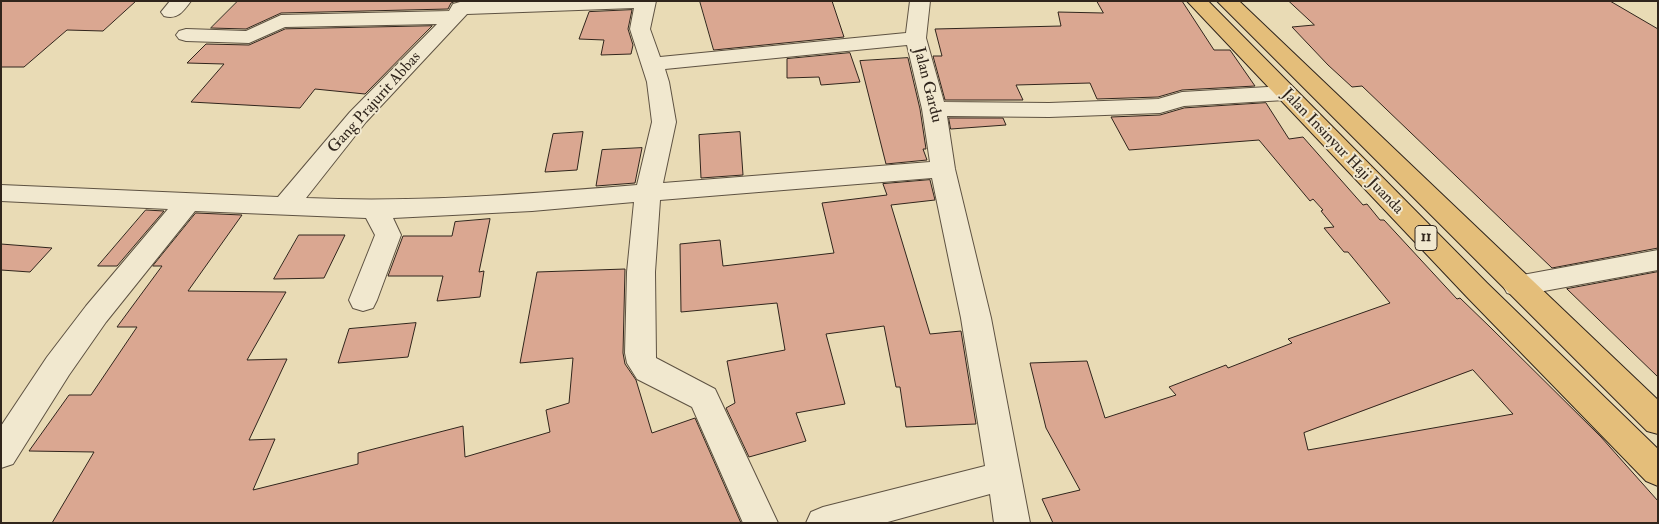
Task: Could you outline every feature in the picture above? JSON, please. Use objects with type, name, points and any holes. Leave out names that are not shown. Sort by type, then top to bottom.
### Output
[{"type":"highway","name":"Jalan Insinyur Haji Juanda","points":[[1197,1],[1476,290],[1658,471]]},
{"type":"highway","name":"Jalan Insinyur Haji Juanda","points":[[1227,1],[1281,56],[1658,421]]},
{"type":"highway","points":[[1252,60],[1281,56]]},
{"type":"street","name":"Jalan Gardu","points":[[920,1],[916,38],[934,109],[942,150],[943,168],[976,318],[1012,523]]},
{"type":"street","points":[[186,35],[249,37],[282,21],[460,9],[646,2],[640,29],[652,64],[661,99],[664,122],[648,192],[641,272],[640,353],[642,363],[648,370],[704,398],[761,523]]},
{"type":"street","name":"Gang Prajurit Abbas","points":[[286,205],[358,117],[460,9]]},
{"type":"street","points":[[652,64],[916,38]]},
{"type":"street","points":[[934,109],[1049,110],[1160,106],[1182,99],[1285,93]]},
{"type":"street","points":[[1,193],[374,210],[532,202],[943,168]]},
{"type":"street","points":[[1,454],[58,366],[96,314],[189,201]]},
{"type":"street","points":[[363,300],[388,235],[384,224],[374,210]]},
{"type":"street","points":[[1518,286],[1658,260]]},
{"type":"street","points":[[823,523],[1003,476]]},
{"type":"building","points":[[1,1],[136,1],[103,31],[67,30],[24,67],[1,67]]},
{"type":"building","points":[[238,1],[456,1],[451,3],[448,9],[281,13],[246,29],[211,28]]},
{"type":"building","points":[[700,1],[832,1],[844,37],[714,50]]},
{"type":"building","points":[[1097,1],[1182,1],[1214,50],[1230,50],[1255,86],[1182,90],[1158,97],[1097,99],[1090,83],[1016,85],[1023,100],[945,100],[933,56],[942,56],[935,29],[1061,26],[1058,12],[1103,13]]},
{"type":"building","points":[[1289,1],[1610,1],[1658,29],[1658,248],[1552,268],[1362,86],[1352,87],[1328,65],[1292,27],[1314,25]]},
{"type":"building","points":[[632,10],[628,29],[633,45],[631,54],[601,55],[604,40],[579,39],[589,12]]},
{"type":"building","points":[[432,26],[365,94],[315,89],[300,108],[191,102],[224,64],[187,63],[206,44],[249,45],[285,29]]},
{"type":"building","points":[[850,53],[860,82],[821,85],[819,77],[787,78],[787,59]]},
{"type":"building","points":[[908,58],[920,109],[926,149],[923,149],[927,160],[886,164],[860,61]]},
{"type":"building","points":[[1266,103],[1289,139],[1303,137],[1363,205],[1367,204],[1380,220],[1384,220],[1457,299],[1460,298],[1601,437],[1658,501],[1658,523],[1053,523],[1042,499],[1080,490],[1046,428],[1030,363],[1087,361],[1105,418],[1176,395],[1169,387],[1226,365],[1228,368],[1292,343],[1288,339],[1390,303],[1348,252],[1344,252],[1324,228],[1334,227],[1321,211],[1323,210],[1313,199],[1310,201],[1259,140],[1129,150],[1111,117],[1160,115],[1184,108]],"holes":[[[1473,370],[1513,414],[1308,450],[1304,433]]]},
{"type":"building","points":[[949,118],[1003,118],[1006,125],[951,129]]},
{"type":"building","points":[[583,132],[577,170],[545,172],[553,134]]},
{"type":"building","points":[[740,132],[743,175],[701,178],[699,135]]},
{"type":"building","points":[[642,148],[635,183],[596,186],[602,150]]},
{"type":"building","points":[[930,180],[935,200],[891,205],[930,334],[961,331],[976,424],[906,427],[900,387],[896,387],[884,326],[826,334],[845,404],[796,413],[806,441],[749,457],[726,408],[735,403],[727,361],[785,350],[777,303],[681,312],[680,244],[720,240],[723,266],[834,253],[822,203],[887,195],[883,184]]},
{"type":"building","points":[[146,210],[164,211],[117,266],[98,266]]},
{"type":"building","points":[[196,213],[242,215],[188,291],[286,292],[247,360],[287,359],[249,440],[275,439],[253,490],[358,464],[358,453],[463,426],[465,457],[550,432],[546,410],[569,403],[573,358],[520,363],[537,272],[625,269],[623,353],[625,364],[636,380],[652,433],[695,418],[741,523],[52,523],[94,452],[29,451],[69,395],[91,395],[137,327],[117,327],[162,266],[153,266]]},
{"type":"building","points":[[490,219],[479,272],[484,271],[480,297],[437,301],[443,276],[388,276],[403,236],[452,236],[455,222]]},
{"type":"building","points":[[299,235],[345,235],[324,278],[274,279]]},
{"type":"building","points":[[1,244],[52,248],[30,272],[1,270]]},
{"type":"building","points":[[1658,272],[1658,377],[1567,289]]},
{"type":"building","points":[[416,323],[408,357],[338,363],[349,329]]}]
